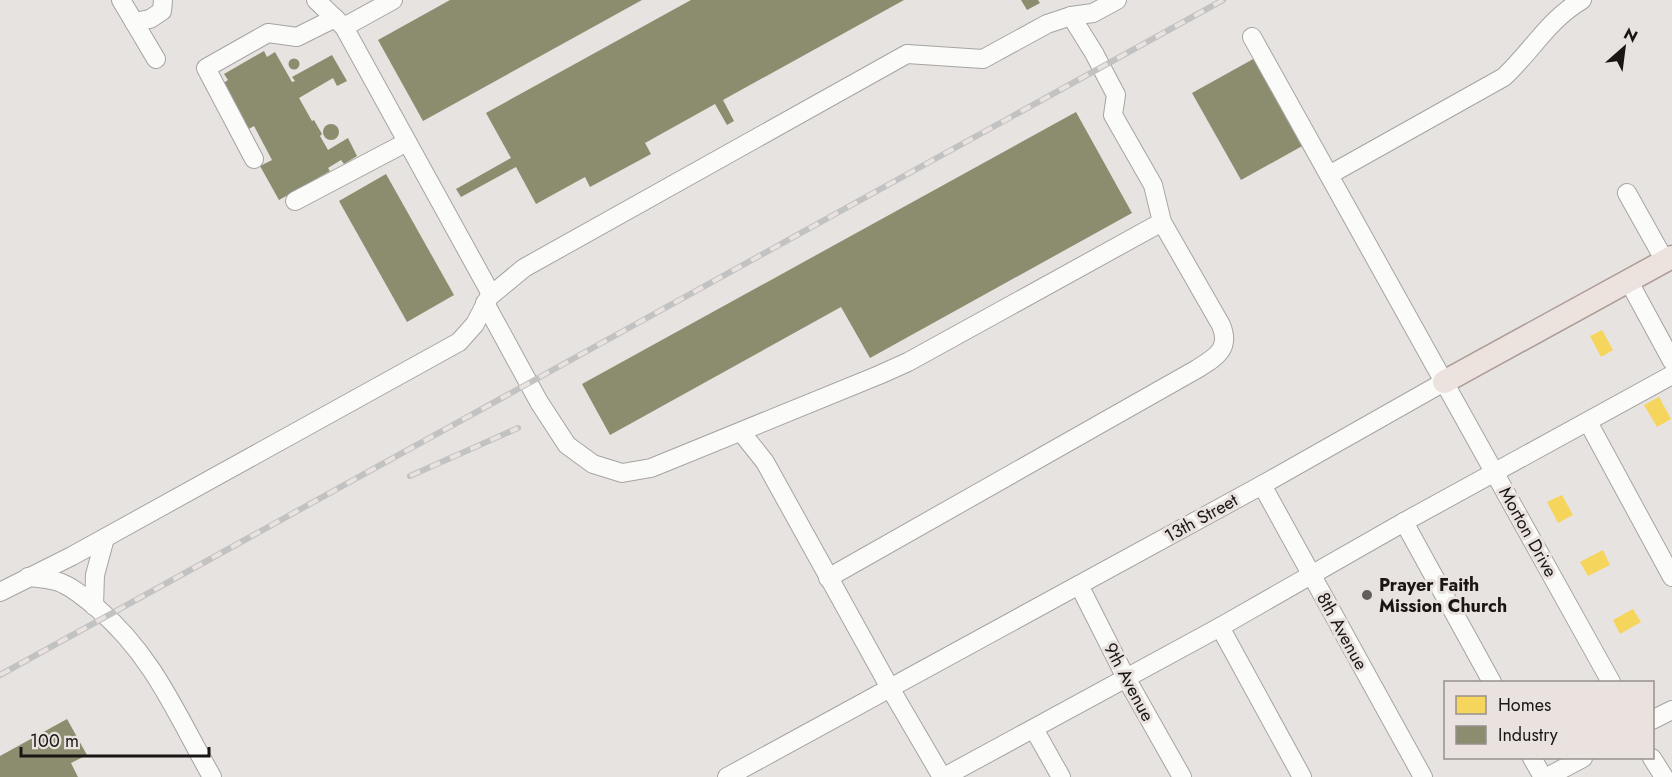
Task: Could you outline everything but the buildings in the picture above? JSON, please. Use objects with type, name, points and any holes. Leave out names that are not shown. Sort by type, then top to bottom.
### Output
[{"type":"main road","name":"13th Street","points":[[1444,382],[1668,259]]},
{"type":"street","points":[[121,0],[156,59]]},
{"type":"street","points":[[134,22],[150,19],[162,11],[163,0]]},
{"type":"street","points":[[316,0],[339,22],[407,142],[539,402],[567,445],[592,464],[622,473],[651,468],[908,362],[1162,222]]},
{"type":"street","points":[[254,159],[206,68],[268,33],[297,37],[393,0]]},
{"type":"street","points":[[0,592],[105,538],[459,342],[475,324],[488,299],[524,268],[907,54],[983,59],[1047,24],[1071,16],[1093,13],[1117,0]]},
{"type":"street","points":[[1329,175],[1504,77],[1521,61],[1553,21],[1582,0]]},
{"type":"street","points":[[828,578],[1197,369],[1219,353],[1224,345],[1225,335],[1221,325],[1162,222],[1153,185],[1113,115],[1116,95],[1071,16]]},
{"type":"street","name":"Morton Drive","points":[[1252,37],[1610,681]]},
{"type":"street","points":[[295,201],[407,142]]},
{"type":"street","points":[[1627,193],[1668,259]]},
{"type":"street","points":[[1628,280],[1672,361]]},
{"type":"street","points":[[741,432],[765,462],[890,688],[943,777],[1220,627],[1404,522],[1672,375]]},
{"type":"street","name":"13th Street","points":[[728,777],[1262,485],[1444,382]]},
{"type":"street","points":[[1588,422],[1672,577]]},
{"type":"street","name":"8th Avenue","points":[[1262,485],[1423,777]]},
{"type":"street","points":[[1404,522],[1491,681]]},
{"type":"street","points":[[94,606],[95,575],[105,538]]},
{"type":"street","points":[[28,577],[62,583],[94,606],[132,643],[157,675],[212,777]]},
{"type":"street","name":"9th Avenue","points":[[1079,585],[1126,678],[1182,777]]},
{"type":"street","points":[[1220,627],[1302,777]]},
{"type":"street","points":[[1654,719],[1672,710]]},
{"type":"street","points":[[1034,729],[1061,777]]},
{"type":"street","points":[[1533,759],[1545,777],[1581,759]]},
{"type":"street","points":[[1653,759],[1664,777]]},
{"type":"railway","points":[[0,675],[1223,0]]},
{"type":"railway","points":[[410,476],[518,428]]},
{"type":"place","name":"Prayer Faith Mission Church","points":[[1367,595]]}]
